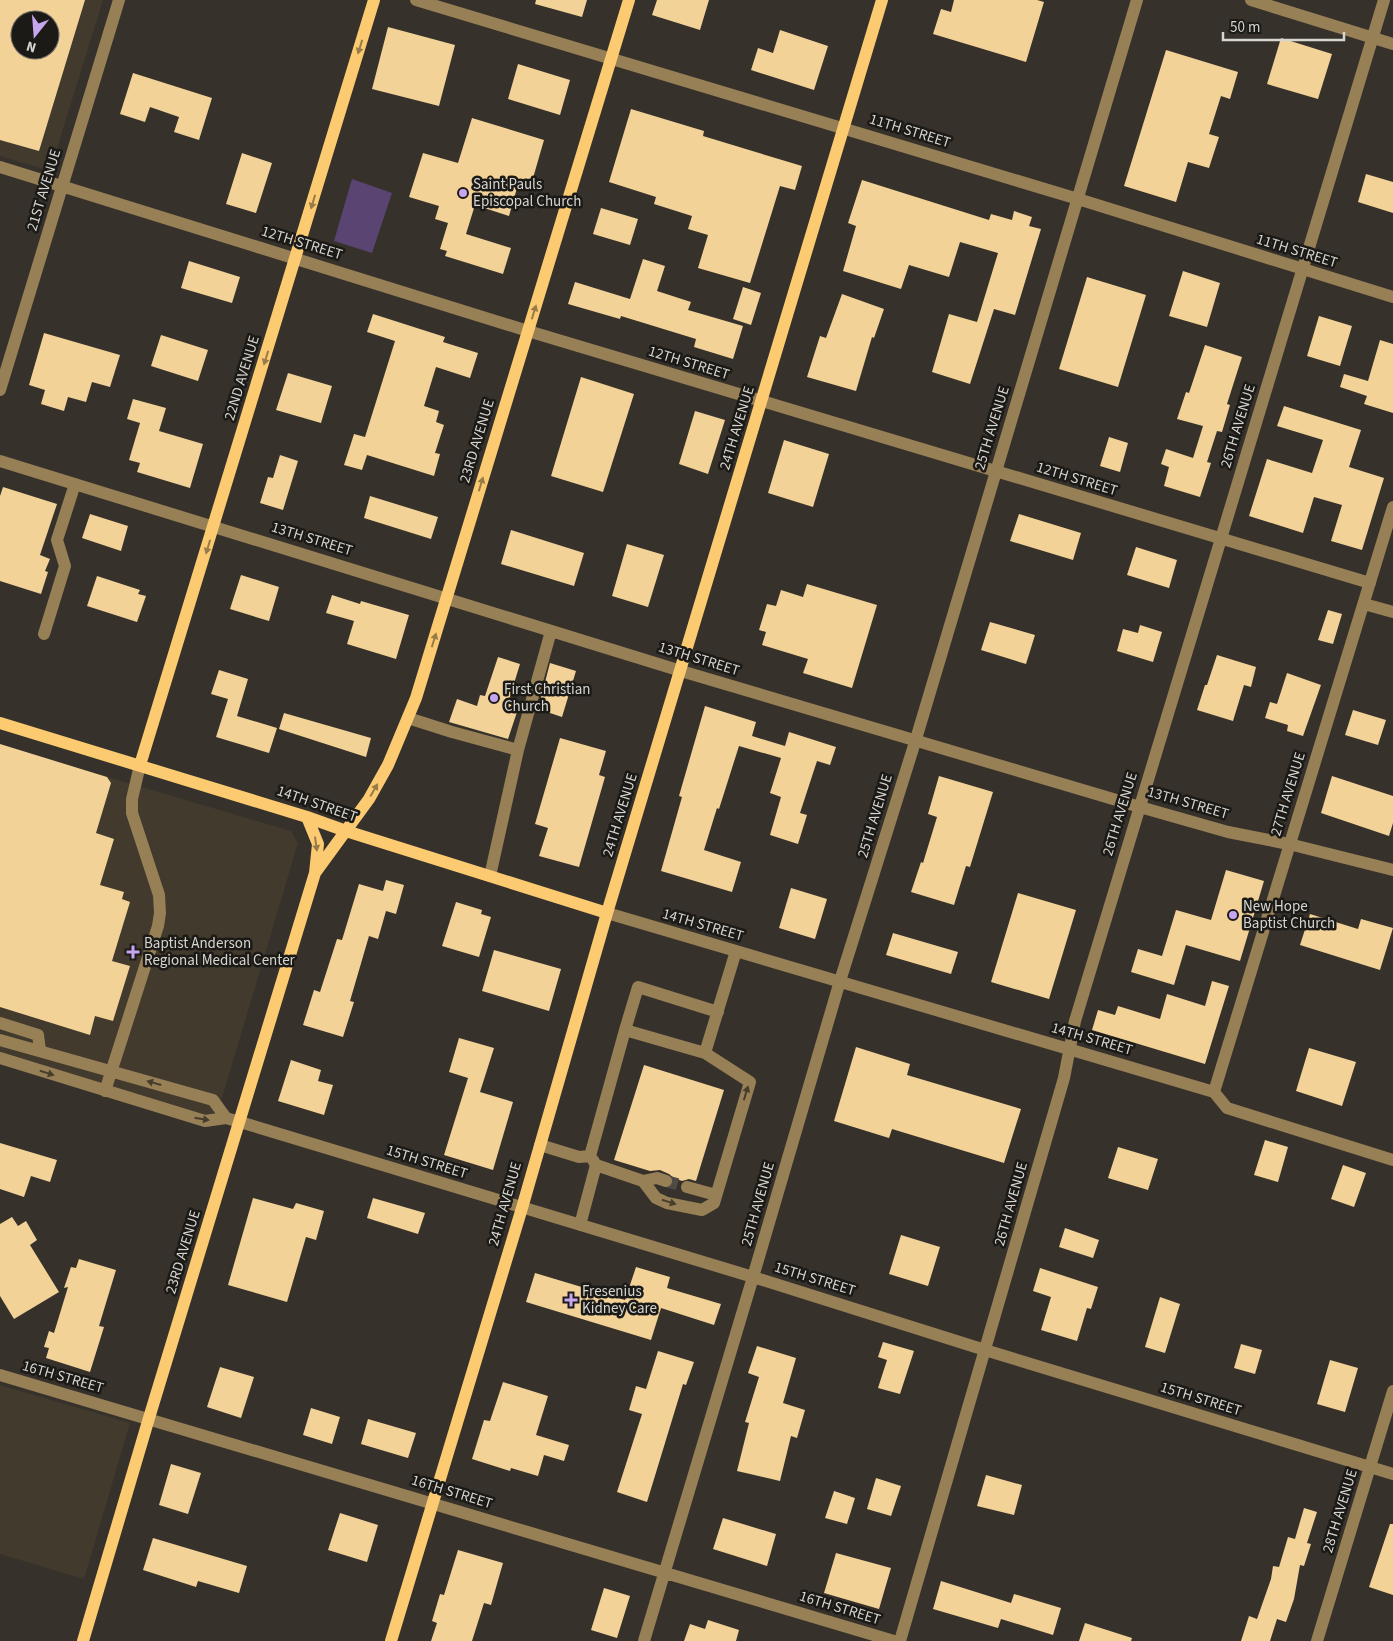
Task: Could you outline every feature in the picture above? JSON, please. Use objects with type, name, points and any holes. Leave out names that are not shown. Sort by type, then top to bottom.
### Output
[{"type":"main road","name":"22ND AVENUE","points":[[140,765],[374,0]]},
{"type":"main road","name":"23RD AVENUE","points":[[315,873],[369,799],[388,765],[408,718],[447,598],[628,0]]},
{"type":"main road","name":"24TH AVENUE","points":[[391,1641],[882,0]]},
{"type":"main road","name":"14TH STREET","points":[[0,723],[307,817],[607,914]]},
{"type":"main road","name":"23RD AVENUE","points":[[83,1641],[315,873],[318,844],[307,817]]},
{"type":"street","name":"21ST AVENUE","points":[[0,390],[119,0]]},
{"type":"street","name":"11TH STREET","points":[[416,0],[610,60],[1078,199],[1393,297]]},
{"type":"street","name":"25TH AVENUE","points":[[644,1641],[754,1277],[840,981],[916,739],[1138,0]]},
{"type":"street","points":[[1250,0],[1393,44]]},
{"type":"street","name":"26TH AVENUE","points":[[900,1641],[1064,1078],[1075,1021],[1384,0]]},
{"type":"street","name":"12TH STREET","points":[[0,167],[528,331],[1370,584]]},
{"type":"street","name":"13TH STREET","points":[[0,461],[681,671],[916,739],[1140,807],[1228,832],[1289,844],[1393,870]]},
{"type":"street","points":[[44,634],[64,566],[57,540],[75,484]]},
{"type":"street","name":"27TH AVENUE","points":[[1214,1092],[1393,507]]},
{"type":"street","points":[[1364,604],[1393,612]]},
{"type":"street","points":[[490,876],[518,750],[551,631]]},
{"type":"street","points":[[408,718],[518,750]]},
{"type":"street","points":[[105,1091],[158,926],[160,913],[159,895],[132,813],[132,799],[140,765]]},
{"type":"street","name":"14TH STREET","points":[[607,914],[1214,1092]]},
{"type":"street","points":[[705,1054],[736,951]]},
{"type":"street","points":[[580,1225],[593,1160],[625,1030],[638,987],[718,1012]]},
{"type":"street","points":[[0,1023],[38,1035],[40,1050]]},
{"type":"street","points":[[540,1145],[593,1160],[642,1181],[656,1198],[667,1202],[702,1210],[714,1202],[750,1082],[705,1054],[625,1030]]},
{"type":"street","points":[[0,1040],[213,1100],[226,1118]]},
{"type":"street","name":"15TH STREET","points":[[0,1058],[205,1121],[226,1118],[240,1122],[754,1277],[985,1350],[1393,1474]]},
{"type":"street","points":[[1214,1092],[1226,1108],[1393,1160]]},
{"type":"street","points":[[642,1181],[657,1178],[666,1181]]},
{"type":"street","points":[[687,1187],[716,1195]]},
{"type":"street","name":"16TH STREET","points":[[0,1375],[894,1641]]},
{"type":"street","name":"28TH AVENUE","points":[[1317,1641],[1393,1391]]},
{"type":"shaded area","points":[[0,0],[103,0],[50,171],[0,156]]},
{"type":"shaded area","points":[[352,179],[392,193],[372,253],[334,241]]},
{"type":"shaded area","name":"Baptist Anderson Regional Medical Center","points":[[0,745],[291,831],[298,843],[214,1125],[0,1061]]},
{"type":"shaded area","points":[[0,1385],[130,1423],[84,1579],[0,1554]]},
{"type":"building","points":[[0,0],[85,0],[39,151],[0,140]]},
{"type":"building","points":[[536,0],[587,0],[582,17],[535,4]]},
{"type":"building","points":[[657,0],[709,0],[700,30],[652,15]]},
{"type":"building","points":[[954,0],[1037,0],[1044,2],[1026,62],[933,34],[941,9],[951,12]]},
{"type":"building","points":[[388,27],[455,45],[439,106],[372,89]]},
{"type":"building","points":[[780,30],[828,46],[814,90],[751,70],[758,48],[773,53]]},
{"type":"building","points":[[1281,38],[1332,54],[1318,99],[1267,84]]},
{"type":"building","points":[[1166,50],[1238,72],[1230,99],[1221,96],[1209,134],[1219,137],[1209,168],[1188,162],[1176,202],[1124,186]]},
{"type":"building","points":[[518,64],[570,80],[560,115],[508,99]]},
{"type":"building","points":[[133,73],[212,98],[199,140],[174,132],[179,117],[150,107],[145,122],[120,114]]},
{"type":"building","points":[[631,109],[704,131],[703,136],[802,166],[795,190],[780,186],[750,283],[698,268],[708,235],[688,229],[692,216],[654,204],[656,197],[609,182]]},
{"type":"building","name":"Saint Pauls Episcopal Church","points":[[472,118],[544,140],[531,185],[519,181],[509,216],[475,205],[466,234],[511,248],[503,274],[445,256],[447,251],[440,249],[448,223],[435,219],[439,206],[409,197],[423,153],[458,163]]},
{"type":"building","points":[[242,153],[272,163],[256,213],[226,204]]},
{"type":"building","points":[[1366,174],[1393,182],[1393,213],[1358,202]]},
{"type":"building","points":[[862,180],[989,220],[991,214],[1012,220],[1014,211],[1032,217],[1029,226],[1041,229],[1015,315],[994,309],[970,384],[932,372],[949,314],[977,322],[998,253],[960,242],[949,277],[909,265],[901,289],[843,271],[856,226],[848,223]]},
{"type":"building","points":[[601,208],[638,219],[630,245],[593,234]]},
{"type":"building","points":[[643,259],[665,266],[657,291],[691,302],[688,310],[743,326],[733,359],[694,347],[696,339],[621,316],[620,319],[568,304],[575,282],[630,299]]},
{"type":"building","points":[[189,261],[240,277],[232,303],[181,288]]},
{"type":"building","points":[[1183,271],[1220,283],[1207,327],[1169,316]]},
{"type":"building","points":[[1087,277],[1146,295],[1118,387],[1059,369]]},
{"type":"building","points":[[743,287],[761,293],[751,325],[733,319]]},
{"type":"building","points":[[842,294],[884,309],[874,338],[872,337],[856,391],[807,377],[820,336],[826,338]]},
{"type":"building","points":[[373,314],[445,337],[443,342],[478,353],[470,378],[436,367],[424,406],[439,411],[436,422],[444,425],[435,453],[440,454],[434,476],[367,455],[362,470],[344,465],[354,434],[365,437],[395,341],[367,332]]},
{"type":"building","points":[[1319,316],[1352,326],[1340,366],[1307,356]]},
{"type":"building","points":[[44,333],[120,355],[110,387],[92,382],[86,402],[68,397],[64,411],[41,404],[45,390],[29,385]]},
{"type":"building","points":[[161,335],[208,350],[198,381],[151,366]]},
{"type":"building","points":[[1380,340],[1393,344],[1393,413],[1364,404],[1367,396],[1340,387],[1344,374],[1368,381]]},
{"type":"building","points":[[1205,345],[1242,357],[1227,404],[1230,405],[1222,432],[1217,431],[1207,462],[1211,463],[1200,497],[1164,486],[1169,467],[1161,464],[1166,449],[1193,458],[1203,426],[1177,419],[1186,392],[1189,393]]},
{"type":"building","points":[[288,373],[332,386],[321,423],[276,410]]},
{"type":"building","points":[[581,377],[634,394],[603,492],[551,476]]},
{"type":"building","points":[[133,399],[166,408],[159,431],[203,444],[190,488],[137,472],[140,463],[129,460],[140,423],[127,419]]},
{"type":"building","points":[[1284,406],[1361,430],[1349,467],[1384,478],[1362,550],[1331,541],[1342,505],[1314,497],[1303,533],[1249,516],[1267,459],[1312,473],[1323,440],[1277,426]]},
{"type":"building","points":[[695,411],[725,420],[708,474],[679,464]]},
{"type":"building","points":[[1109,437],[1128,443],[1120,472],[1100,466]]},
{"type":"building","points":[[784,440],[829,454],[813,507],[768,493]]},
{"type":"building","points":[[280,455],[298,461],[283,510],[260,503],[268,477],[273,478]]},
{"type":"building","points":[[3,487],[57,504],[40,555],[50,559],[45,571],[48,572],[41,594],[0,581],[0,496]]},
{"type":"building","points":[[370,496],[438,517],[431,539],[364,518]]},
{"type":"building","points":[[90,514],[128,526],[121,551],[82,538]]},
{"type":"building","points":[[1019,514],[1081,533],[1073,560],[1010,541]]},
{"type":"building","points":[[511,530],[584,553],[574,586],[501,564]]},
{"type":"building","points":[[627,544],[664,555],[648,607],[612,596]]},
{"type":"building","points":[[1136,547],[1177,560],[1169,588],[1127,575]]},
{"type":"building","points":[[241,575],[279,587],[269,621],[230,609]]},
{"type":"building","points":[[97,576],[140,590],[138,594],[146,596],[137,622],[87,606]]},
{"type":"building","points":[[807,584],[877,605],[852,688],[803,673],[808,659],[762,645],[766,632],[759,630],[767,604],[776,606],[781,590],[803,597]]},
{"type":"building","points":[[332,595],[360,604],[361,601],[409,615],[396,659],[347,644],[354,621],[326,613]]},
{"type":"building","points":[[1328,610],[1342,614],[1333,644],[1318,640]]},
{"type":"building","points":[[990,622],[1035,635],[1026,664],[981,650]]},
{"type":"building","points":[[1140,625],[1162,632],[1153,662],[1117,651],[1123,629],[1138,633]]},
{"type":"building","points":[[1217,655],[1256,667],[1251,687],[1244,685],[1233,721],[1197,710]]},
{"type":"building","name":"First Christian Church","points":[[498,657],[520,664],[508,703],[519,706],[508,739],[449,722],[457,699],[477,706],[480,695],[485,696]]},
{"type":"building","points":[[550,663],[576,671],[562,717],[538,709]]},
{"type":"building","points":[[219,670],[248,679],[237,716],[277,728],[269,753],[216,737],[228,699],[211,694]]},
{"type":"building","points":[[1287,673],[1321,685],[1303,736],[1287,731],[1288,725],[1265,718],[1270,702],[1277,704]]},
{"type":"building","points":[[705,706],[756,722],[752,736],[785,746],[789,732],[836,747],[830,765],[817,761],[800,813],[807,815],[798,844],[770,835],[781,797],[770,793],[781,758],[739,746],[704,850],[741,862],[732,892],[661,871],[682,797],[679,796]]},
{"type":"building","points":[[1353,710],[1386,720],[1378,745],[1345,735]]},
{"type":"building","points":[[284,713],[371,738],[366,757],[279,729]]},
{"type":"building","points":[[560,738],[606,751],[599,775],[605,777],[579,867],[539,856],[548,828],[535,824]]},
{"type":"building","points":[[0,744],[107,777],[111,783],[96,833],[114,839],[100,885],[124,892],[122,899],[130,902],[112,961],[130,966],[113,1021],[95,1016],[90,1035],[0,1007]]},
{"type":"building","points":[[939,776],[993,792],[970,867],[966,866],[954,905],[911,892],[921,862],[923,863],[937,817],[928,814]]},
{"type":"building","points":[[1332,776],[1393,796],[1393,823],[1389,836],[1321,813]]},
{"type":"building","name":"New Hope Baptist Church","points":[[1226,870],[1264,881],[1240,961],[1186,945],[1174,985],[1131,972],[1138,949],[1162,956],[1176,910],[1211,920]]},
{"type":"building","points":[[386,880],[404,885],[396,914],[386,911],[378,939],[369,936],[350,1001],[354,1002],[343,1037],[303,1025],[314,990],[320,992],[337,939],[342,940],[359,884],[383,891]]},
{"type":"building","points":[[791,888],[827,899],[815,939],[779,928]]},
{"type":"building","points":[[1018,893],[1076,910],[1049,999],[991,982]]},
{"type":"building","points":[[456,902],[482,910],[481,914],[491,917],[479,957],[442,946]]},
{"type":"building","points":[[1310,914],[1358,929],[1361,919],[1393,928],[1380,970],[1300,945]]},
{"type":"building","points":[[893,933],[958,952],[951,974],[886,955]]},
{"type":"building","points":[[494,950],[561,969],[549,1011],[482,991]]},
{"type":"building","points":[[1212,981],[1229,986],[1205,1064],[1092,1030],[1098,1010],[1115,1015],[1118,1006],[1160,1019],[1167,994],[1205,1006]]},
{"type":"building","points":[[459,1038],[494,1048],[480,1092],[513,1102],[493,1170],[444,1155],[468,1078],[449,1072]]},
{"type":"building","points":[[856,1047],[910,1064],[907,1075],[1021,1109],[1004,1163],[892,1129],[889,1138],[834,1121]]},
{"type":"building","points":[[1309,1048],[1356,1062],[1342,1106],[1296,1091]]},
{"type":"building","points":[[291,1060],[321,1070],[318,1081],[333,1085],[324,1115],[278,1101]]},
{"type":"building","points":[[644,1065],[724,1090],[696,1181],[689,1179],[682,1181],[660,1170],[650,1171],[614,1160]]},
{"type":"building","points":[[1265,1140],[1288,1147],[1278,1182],[1254,1175]]},
{"type":"building","points":[[0,1143],[57,1160],[50,1182],[31,1176],[24,1197],[0,1189]]},
{"type":"building","points":[[1118,1147],[1158,1159],[1148,1190],[1108,1178]]},
{"type":"building","points":[[1343,1165],[1366,1173],[1354,1207],[1331,1199]]},
{"type":"building","points":[[253,1198],[293,1209],[296,1203],[324,1211],[316,1240],[306,1237],[287,1302],[228,1285]]},
{"type":"building","points":[[373,1198],[425,1213],[418,1234],[367,1218]]},
{"type":"building","points":[[12,1217],[18,1226],[26,1221],[37,1240],[30,1245],[59,1292],[14,1319],[0,1296],[0,1224]]},
{"type":"building","points":[[1065,1228],[1099,1240],[1093,1258],[1059,1247]]},
{"type":"building","points":[[901,1235],[940,1247],[928,1286],[889,1274]]},
{"type":"building","points":[[79,1259],[116,1270],[99,1326],[104,1327],[90,1372],[46,1358],[49,1348],[44,1347],[49,1331],[54,1333],[68,1287],[64,1288],[71,1267],[76,1268]]},
{"type":"building","points":[[636,1267],[670,1277],[667,1288],[721,1304],[714,1325],[661,1308],[651,1340],[526,1302],[535,1273],[625,1300]]},
{"type":"building","points":[[1040,1268],[1098,1287],[1091,1309],[1087,1308],[1077,1341],[1041,1330],[1051,1297],[1033,1291]]},
{"type":"building","points":[[1160,1297],[1180,1304],[1165,1353],[1145,1347]]},
{"type":"building","points":[[883,1342],[914,1351],[900,1394],[878,1388],[887,1360],[878,1357]]},
{"type":"building","points":[[1241,1344],[1262,1350],[1255,1374],[1234,1368]]},
{"type":"building","points":[[757,1346],[796,1358],[783,1403],[805,1410],[797,1438],[791,1436],[780,1481],[737,1471],[749,1423],[745,1422],[759,1377],[748,1373]]},
{"type":"building","points":[[658,1351],[694,1362],[686,1385],[683,1384],[647,1502],[617,1492],[642,1414],[629,1410],[636,1386],[646,1389]]},
{"type":"building","points":[[1330,1360],[1358,1368],[1345,1412],[1317,1404]]},
{"type":"building","points":[[220,1367],[254,1377],[241,1418],[207,1407]]},
{"type":"building","points":[[503,1382],[548,1396],[536,1435],[569,1445],[564,1461],[544,1455],[538,1476],[511,1468],[510,1471],[472,1459],[484,1420],[490,1421]]},
{"type":"building","points":[[311,1408],[340,1417],[332,1444],[303,1435]]},
{"type":"building","points":[[368,1419],[416,1433],[408,1458],[361,1444]]},
{"type":"building","points":[[171,1464],[201,1473],[188,1514],[159,1505]]},
{"type":"building","points":[[986,1475],[1022,1485],[1014,1515],[977,1506]]},
{"type":"building","points":[[876,1478],[901,1486],[891,1516],[867,1509]]},
{"type":"building","points":[[834,1491],[855,1498],[847,1524],[825,1518]]},
{"type":"building","points":[[1304,1508],[1317,1512],[1307,1543],[1311,1544],[1304,1566],[1300,1565],[1294,1599],[1286,1622],[1277,1619],[1270,1641],[1241,1641],[1249,1616],[1257,1619],[1271,1579],[1273,1566],[1279,1567],[1288,1537],[1295,1539]]},
{"type":"building","points":[[340,1513],[378,1525],[367,1562],[328,1550]]},
{"type":"building","points":[[723,1518],[776,1534],[767,1566],[713,1549]]},
{"type":"building","points":[[1390,1524],[1393,1524],[1393,1595],[1369,1587]]},
{"type":"building","points":[[153,1538],[247,1566],[239,1593],[198,1581],[196,1587],[143,1570]]},
{"type":"building","points":[[458,1550],[503,1563],[491,1605],[484,1603],[472,1641],[431,1641],[437,1623],[432,1621],[440,1594],[444,1595]]},
{"type":"building","points":[[836,1553],[891,1568],[879,1609],[824,1593]]},
{"type":"building","points":[[941,1581],[1011,1603],[1014,1594],[1061,1608],[1053,1635],[1001,1619],[998,1628],[933,1609]]},
{"type":"building","points":[[604,1588],[630,1596],[617,1638],[591,1630]]},
{"type":"building","points":[[708,1620],[739,1630],[736,1641],[684,1641],[690,1624],[705,1629]]},
{"type":"building","points":[[1085,1623],[1132,1638],[1131,1641],[1079,1641]]},
{"type":"tunnel","points":[[666,1181],[687,1187]]},
{"type":"place","name":"Saint Pauls Episcopal Church","points":[[463,193]]},
{"type":"place","name":"First Christian Church","points":[[494,698]]},
{"type":"place","name":"New Hope Baptist Church","points":[[1233,915]]},
{"type":"place","name":"Baptist Anderson Regional Medical Center","points":[[133,952]]},
{"type":"place","name":"Fresenius Kidney Care","points":[[571,1300]]}]
